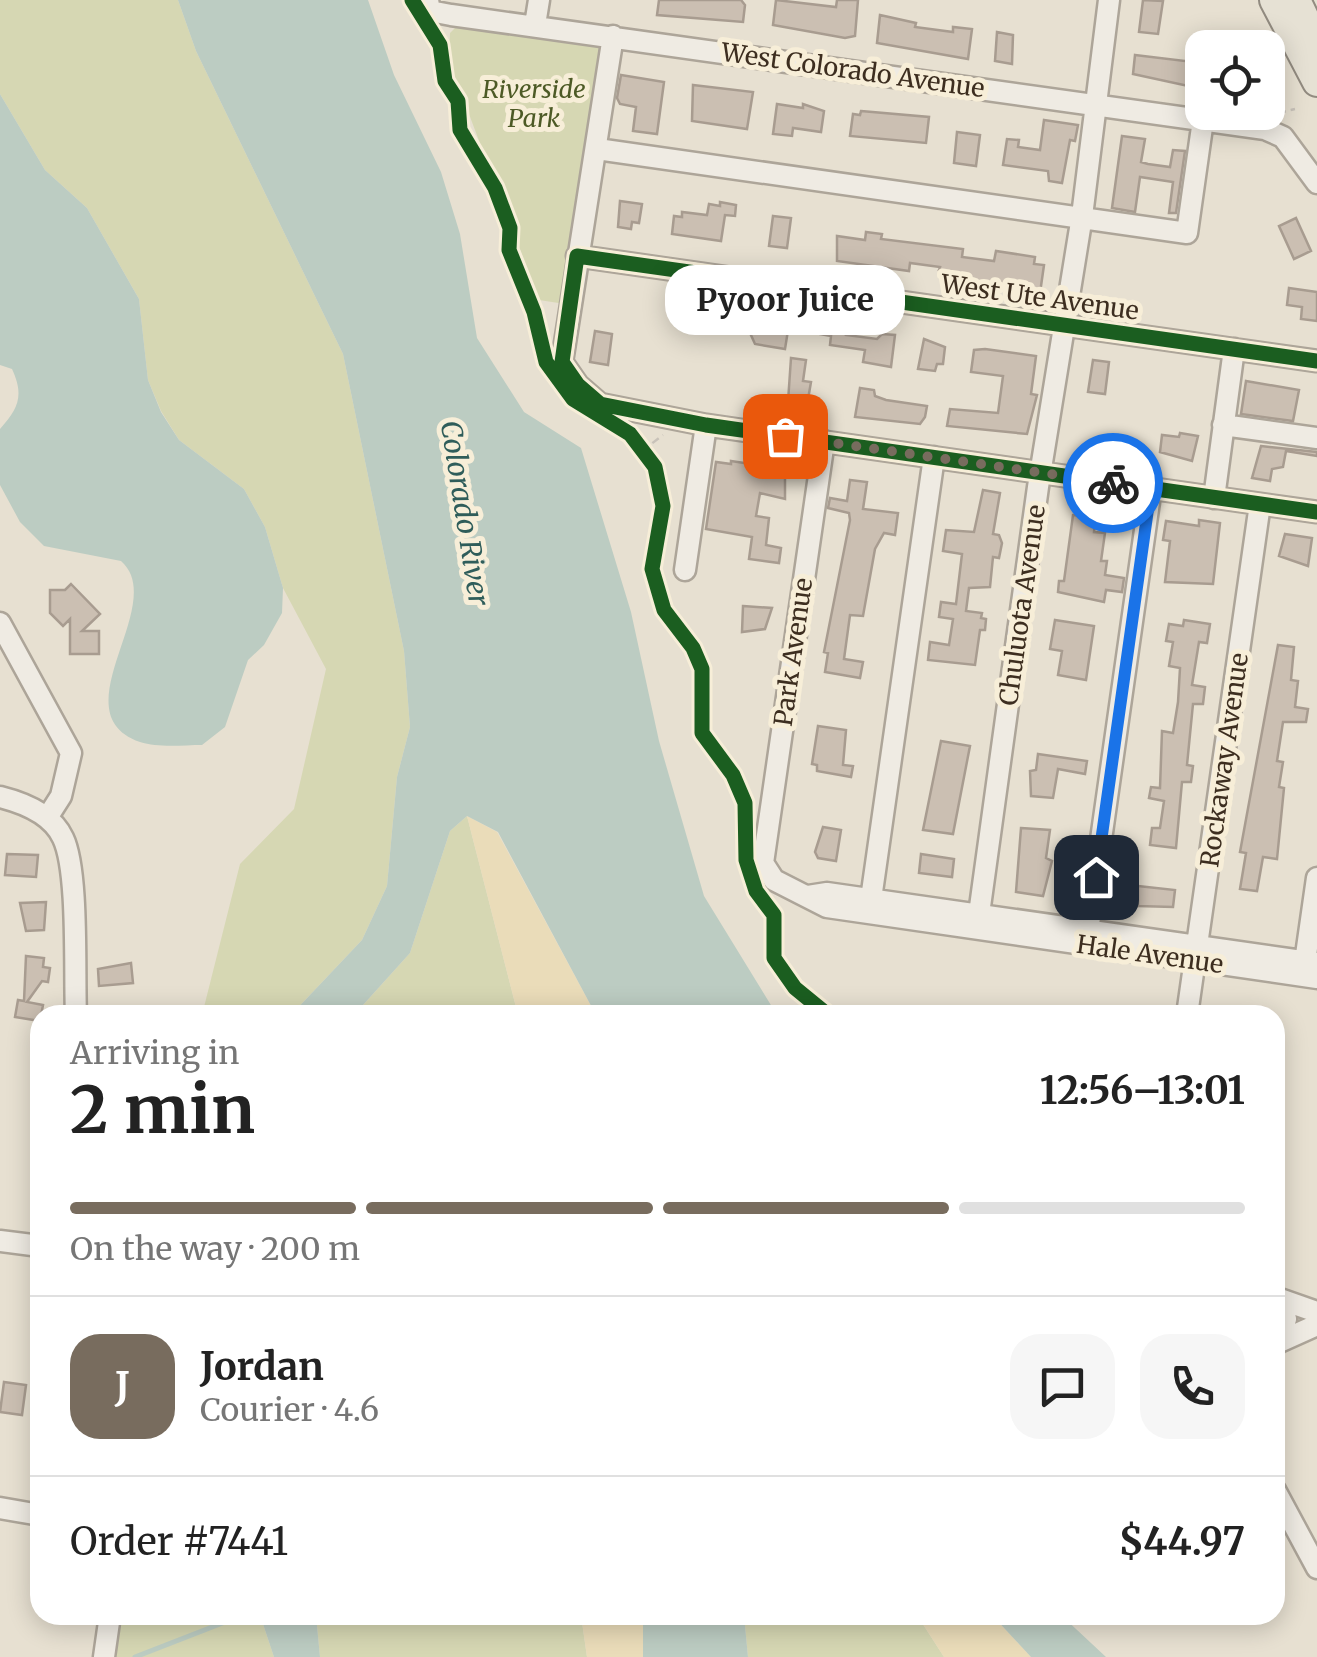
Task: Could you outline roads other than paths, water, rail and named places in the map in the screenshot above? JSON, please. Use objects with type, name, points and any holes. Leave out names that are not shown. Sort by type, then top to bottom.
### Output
[{"type":"main road","points":[[1272,0],[1317,82]]},
{"type":"main road","points":[[1296,0],[1317,44]]},
{"type":"street","points":[[536,25],[539,0]]},
{"type":"street","name":"Chuluota Avenue","points":[[978,914],[1082,216],[1109,0]]},
{"type":"street","name":"West Colorado Avenue","points":[[429,6],[536,25],[1185,117]]},
{"type":"street","points":[[613,36],[562,362],[578,385],[600,404],[706,432],[824,441],[1317,512]]},
{"type":"street","points":[[597,149],[1187,233],[1202,130]]},
{"type":"street","name":"West Colorado Avenue","points":[[1282,130],[1317,183]]},
{"type":"street","name":"West Ute Avenue","points":[[577,256],[1317,360]]},
{"type":"street","points":[[1214,498],[1234,349]]},
{"type":"street","points":[[1224,425],[1317,438]]},
{"type":"street","points":[[685,570],[706,432]]},
{"type":"street","name":"Park Avenue","points":[[763,863],[824,441]]},
{"type":"street","points":[[871,898],[934,457]]},
{"type":"street","points":[[1088,930],[1151,488]]},
{"type":"street","name":"Rockaway Avenue","points":[[1188,1005],[1260,504]]},
{"type":"street","points":[[0,623],[71,753],[61,796],[46,818]]},
{"type":"street","points":[[0,797],[26,804],[46,818],[63,838],[70,868],[76,1005]]},
{"type":"street","name":"Hale Avenue","points":[[763,863],[774,880],[828,908],[1313,968]]},
{"type":"street","points":[[1313,968],[1317,878]]},
{"type":"street","name":"Hale Avenue","points":[[808,896],[827,893],[871,898],[1088,930],[1195,954]]},
{"type":"street","points":[[0,1241],[30,1245]]},
{"type":"street","points":[[1285,1301],[1317,1312]]},
{"type":"street","points":[[1285,1340],[1317,1326]]},
{"type":"street","points":[[0,1508],[30,1513]]},
{"type":"street","points":[[1285,1509],[1317,1568]]},
{"type":"street","points":[[104,1657],[109,1625]]},
{"type":"water","name":"Colorado River","points":[[178,0],[368,0],[394,75],[441,172],[460,234],[477,338],[524,412],[581,448],[631,612],[659,741],[704,896],[771,1005],[591,1005],[498,832],[467,816],[450,831],[410,953],[363,1005],[300,1005],[362,940],[387,886],[397,777],[410,727],[404,651],[343,354],[196,51]]},
{"type":"water","points":[[0,94],[45,170],[87,208],[139,299],[148,380],[161,412],[179,440],[244,489],[265,527],[283,588],[282,613],[264,645],[248,660],[225,727],[202,745],[147,744],[117,728],[109,708],[110,683],[133,603],[132,580],[121,561],[44,546],[20,522],[0,485],[0,429],[15,408],[18,386],[12,369],[0,365]]},
{"type":"water","points":[[263,1625],[317,1625],[320,1657],[274,1657]]},
{"type":"water","points":[[643,1625],[745,1625],[748,1657],[643,1657]]},
{"type":"water","points":[[1001,1625],[1072,1625],[1106,1657],[1031,1657]]},
{"type":"waterway","points":[[135,1657],[217,1625]]},
{"type":"place","name":"Pyoor Juice","points":[[785,436]]},
{"type":"park label","name":"Riverside Park","points":[[534,104]]}]
